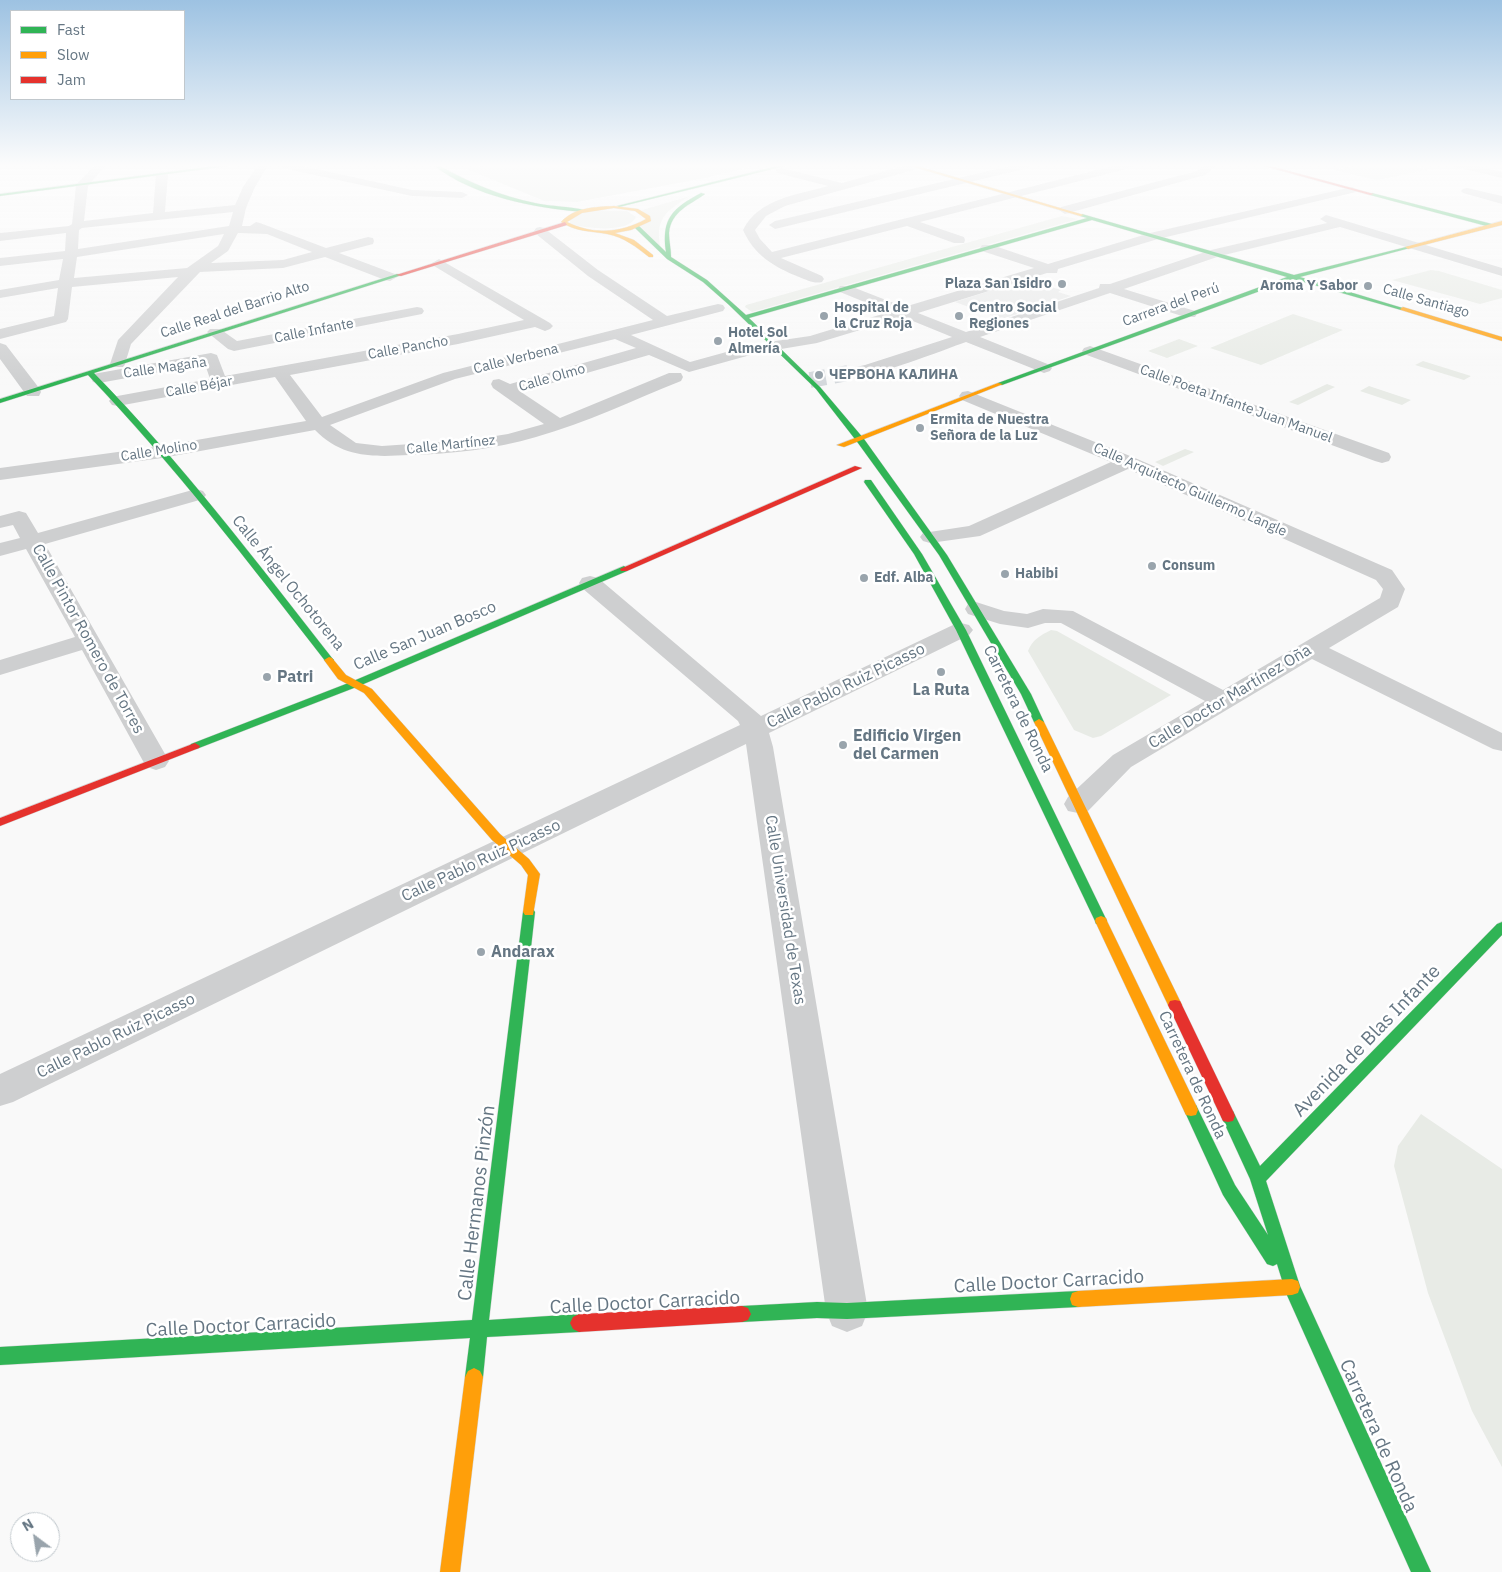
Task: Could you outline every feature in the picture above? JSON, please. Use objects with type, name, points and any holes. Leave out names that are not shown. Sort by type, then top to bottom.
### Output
[{"type":"street","points":[[0,334],[61,319],[64,283],[73,254],[75,238]]},
{"type":"street","points":[[0,262],[73,254],[146,238]]},
{"type":"street","points":[[118,364],[124,343],[194,270],[223,248],[228,238]]},
{"type":"street","points":[[290,238],[386,278],[399,295],[417,311],[458,339]]},
{"type":"street","name":"Calle Real del Barrio Alto","points":[[0,401],[93,376],[118,364],[215,332],[517,238]]},
{"type":"street","points":[[549,238],[593,273],[664,321]]},
{"type":"street","points":[[624,238],[632,241],[693,287]]},
{"type":"street","name":"Carretera de Ronda","points":[[649,238],[669,258],[705,281],[723,302],[733,320],[764,354]]},
{"type":"street","points":[[665,238],[669,258]]},
{"type":"street","points":[[751,238],[769,257],[817,279]]},
{"type":"street","points":[[769,257],[842,238]]},
{"type":"street","points":[[746,317],[1021,238]]},
{"type":"street","points":[[775,345],[812,340],[1146,238]]},
{"type":"street","name":"Calle Santiago","points":[[1163,238],[1502,339]]},
{"type":"street","points":[[848,373],[868,370],[1216,253],[1280,238]]},
{"type":"street","points":[[1394,238],[1502,272]]},
{"type":"street","name":"Carrera del Perú","points":[[850,456],[859,438],[1090,350],[1293,277],[1446,238]]},
{"type":"street","points":[[935,247],[964,239]]},
{"type":"street","points":[[0,294],[64,283],[194,270],[283,264],[368,241]]},
{"type":"street","points":[[987,248],[1190,314]]},
{"type":"street","points":[[438,263],[536,322],[576,343]]},
{"type":"street","points":[[800,284],[832,275]]},
{"type":"street","points":[[845,289],[1044,368]]},
{"type":"street","name":"Carretera de Ronda","points":[[723,302],[746,317],[775,345],[818,388],[859,438],[930,537],[976,609],[1026,694],[1258,1179],[1292,1286],[1422,1572]]},
{"type":"street","name":"Calle Verbena","points":[[318,424],[449,376],[664,321],[723,302]]},
{"type":"street","name":"Calle Infante","points":[[215,332],[234,346],[417,311]]},
{"type":"street","name":"Calle Pancho","points":[[280,373],[297,367],[458,339],[536,322]]},
{"type":"street","points":[[615,333],[689,367],[764,354]]},
{"type":"street","points":[[414,347],[449,376]]},
{"type":"street","name":"Calle Olmo","points":[[508,390],[651,349]]},
{"type":"street","name":"Calle Poeta Infante Juan Manuel","points":[[1090,350],[1382,457]]},
{"type":"street","points":[[2,355],[33,392]]},
{"type":"street","name":"Calle Magaña","points":[[93,376],[211,358],[219,383]]},
{"type":"street","points":[[477,368],[557,424]]},
{"type":"street","name":"Calle Béjar","points":[[118,401],[280,373]]},
{"type":"street","name":"Calle Martínez","points":[[280,373],[318,424],[343,444],[354,449],[376,451],[479,445],[510,439],[557,424],[675,377]]},
{"type":"street","points":[[563,375],[578,384]]},
{"type":"street","name":"Calle Ángel Ochotorena","points":[[93,376],[118,401],[162,452],[277,592],[342,677],[368,691],[496,837],[508,848]]},
{"type":"street","points":[[594,394],[609,403]]},
{"type":"street","name":"Calle Arquitecto Guillermo Langle","points":[[968,396],[1128,462],[1384,575],[1394,589],[1390,602]]},
{"type":"street","name":"Calle Molino","points":[[0,474],[162,452],[318,424]]},
{"type":"street","name":"Carretera de Ronda","points":[[832,434],[850,456],[918,554],[962,630],[1229,1190],[1292,1286]]},
{"type":"street","name":"Calle San Juan Bosco","points":[[0,822],[355,684],[590,583],[850,456]]},
{"type":"street","points":[[930,537],[974,532],[1128,462]]},
{"type":"street","points":[[0,550],[196,495]]},
{"type":"street","name":"Calle Pintor Romero de Torres","points":[[10,520],[34,541],[87,641],[156,761]]},
{"type":"street","name":"Calle Universidad de Texas","points":[[590,583],[749,717],[755,730],[762,756],[847,1311]]},
{"type":"street","name":"Calle Doctor Martínez Oña","points":[[1078,804],[1122,761],[1390,602]]},
{"type":"street","points":[[976,609],[1000,617],[1028,620],[1043,616],[1065,616],[1222,700]]},
{"type":"street","name":"Calle Pablo Ruiz Picasso","points":[[1,1089],[962,630]]},
{"type":"street","points":[[0,668],[87,641]]},
{"type":"street","points":[[1311,649],[1502,743]]},
{"type":"street","name":"Calle Hermanos Pinzón","points":[[450,1572],[534,874],[525,862],[508,848]]},
{"type":"street","name":"Avenida de Blas Infante","points":[[1258,1179],[1502,927]]},
{"type":"street","name":"Calle Doctor Carracido","points":[[0,1356],[480,1331],[817,1310],[847,1311],[1292,1286]]},
{"type":"shaded area","points":[[649,238],[659,238],[661,249]]},
{"type":"shaded area","points":[[983,238],[1010,238],[752,312],[745,307],[746,305]]},
{"type":"shaded area","points":[[1431,270],[1502,290],[1502,298],[1480,304],[1392,280]]},
{"type":"shaded area","points":[[1024,280],[1061,290],[1058,292],[1071,296],[1002,319],[955,302]]},
{"type":"shaded area","points":[[1293,314],[1343,330],[1261,365],[1210,348]]},
{"type":"shaded area","points":[[1179,339],[1198,346],[1167,358],[1148,351]]},
{"type":"shaded area","points":[[1423,361],[1471,376],[1464,380],[1415,365]]},
{"type":"shaded area","points":[[1327,384],[1335,387],[1298,405],[1289,402]]},
{"type":"shaded area","points":[[1369,386],[1411,400],[1402,405],[1360,391]]},
{"type":"shaded area","points":[[1185,449],[1194,452],[1163,466],[1155,462]]},
{"type":"shaded area","points":[[1051,630],[1057,631],[1171,695],[1101,736],[1093,738],[1074,730],[1028,651],[1034,641]]},
{"type":"shaded area","points":[[1421,1114],[1502,1169],[1502,1467],[1472,1411],[1428,1293],[1394,1166],[1398,1146]]},
{"type":"tunnel","points":[[810,380],[848,373]]},
{"type":"traffic: fast","points":[[649,238],[669,258],[705,281],[730,303],[818,388],[861,441],[943,555],[1026,694],[1039,722]]},
{"type":"traffic: fast","points":[[667,238],[669,256]]},
{"type":"traffic: fast","points":[[746,317],[1021,238]]},
{"type":"traffic: fast","points":[[1162,238],[1403,309]]},
{"type":"traffic: fast","points":[[1000,384],[1278,281],[1408,247]]},
{"type":"traffic: fast","points":[[0,401],[399,275]]},
{"type":"traffic: fast","points":[[91,374],[135,421],[204,503],[329,660]]},
{"type":"traffic: fast","points":[[868,482],[918,554],[961,630],[1101,921]]},
{"type":"traffic: fast","points":[[195,746],[355,684],[624,569]]},
{"type":"traffic: fast","points":[[474,1377],[529,912]]},
{"type":"traffic: fast","points":[[1258,1179],[1502,927]]},
{"type":"traffic: fast","points":[[1191,1110],[1229,1190],[1273,1258]]},
{"type":"traffic: fast","points":[[1228,1116],[1258,1179],[1292,1287],[1421,1572]]},
{"type":"traffic: fast","points":[[742,1314],[817,1310],[847,1311],[1078,1299]]},
{"type":"traffic: fast","points":[[0,1356],[579,1323]]},
{"type":"traffic: slow","points":[[625,238],[632,241],[651,256]]},
{"type":"traffic: slow","points":[[1408,247],[1442,238]]},
{"type":"traffic: slow","points":[[1403,309],[1502,339]]},
{"type":"traffic: slow","points":[[841,445],[1000,384]]},
{"type":"traffic: slow","points":[[329,660],[342,677],[368,691],[496,837],[525,862],[534,874],[529,912]]},
{"type":"traffic: slow","points":[[1039,722],[1175,1005]]},
{"type":"traffic: slow","points":[[1101,921],[1191,1110]]},
{"type":"traffic: slow","points":[[1078,1299],[1292,1287]]},
{"type":"traffic: slow","points":[[450,1572],[474,1377]]},
{"type":"traffic: jam","points":[[399,275],[518,238]]},
{"type":"traffic: jam","points":[[624,569],[858,468]]},
{"type":"traffic: jam","points":[[0,822],[195,746]]},
{"type":"traffic: jam","points":[[1175,1005],[1228,1116]]},
{"type":"traffic: jam","points":[[579,1323],[742,1314]]},
{"type":"place","name":"Plaza San Isidro","points":[[1062,284]]},
{"type":"place","name":"Aroma Y Sabor","points":[[1368,286]]},
{"type":"place","name":"Hospital de la Cruz Roja","points":[[824,316]]},
{"type":"place","name":"Centro Social Regiones","points":[[959,316]]},
{"type":"place","name":"Hotel Sol Almería","points":[[718,341]]},
{"type":"place","name":"ЧЕРВOHA KAЛИHA","points":[[819,375]]},
{"type":"place","name":"Ermita de Nuestra Señora de la Luz","points":[[920,428]]},
{"type":"place","name":"Consum","points":[[1152,566]]},
{"type":"place","name":"Habibi","points":[[1005,574]]},
{"type":"place","name":"Edf. Alba","points":[[864,578]]},
{"type":"place","name":"La Ruta","points":[[941,672]]},
{"type":"place","name":"Patri","points":[[267,677]]},
{"type":"place","name":"Edificio Virgen del Carmen","points":[[843,745]]},
{"type":"place","name":"Andarax","points":[[481,952]]}]
